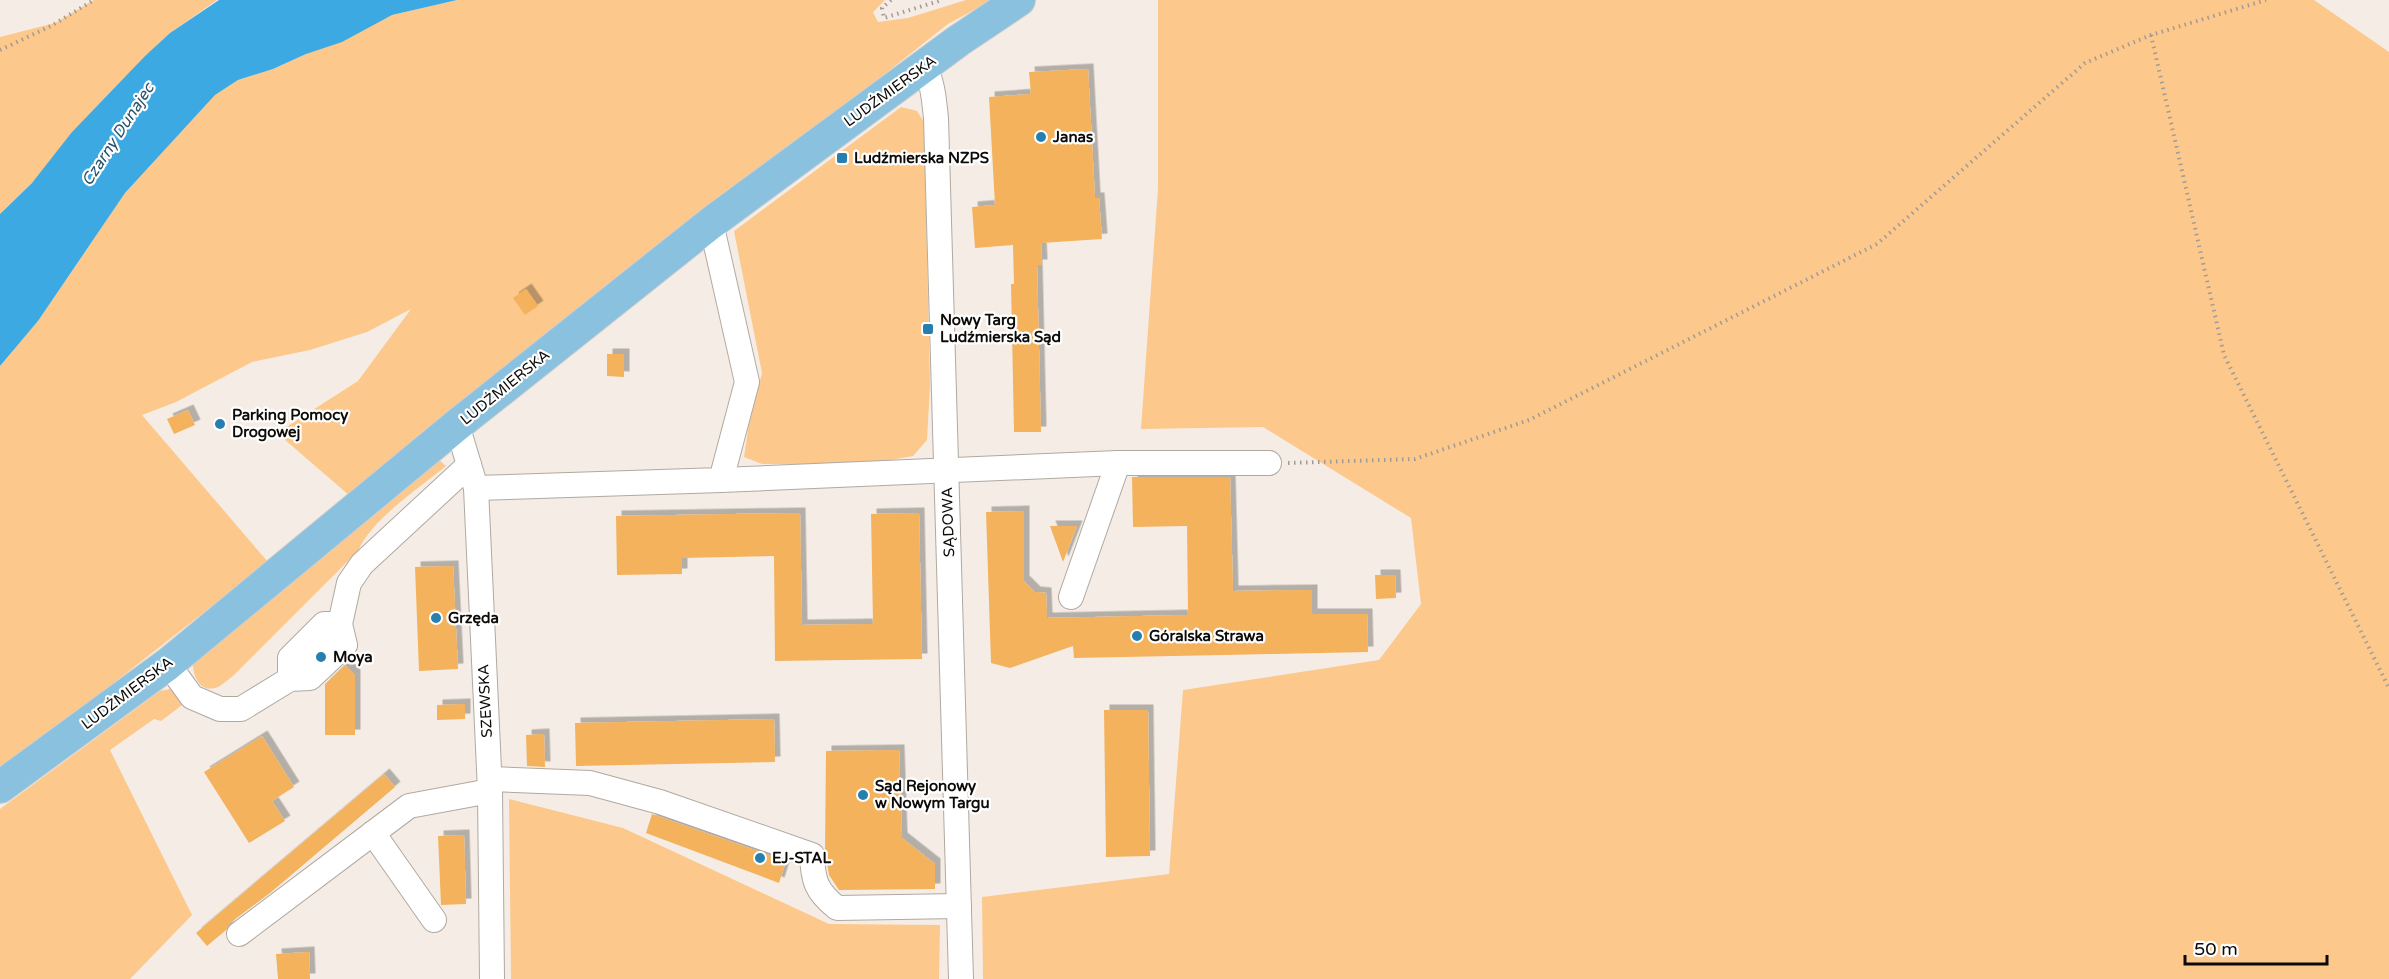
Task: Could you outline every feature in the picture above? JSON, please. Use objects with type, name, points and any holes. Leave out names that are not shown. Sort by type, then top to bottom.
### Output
[{"type":"main road","name":"LUDŹMIERSKA","points":[[0,786],[168,664],[458,425],[711,223],[924,66],[1019,0]]},
{"type":"street","name":"SĄDOWA","points":[[924,66],[929,75],[934,96],[936,118],[961,979]]},
{"type":"street","points":[[711,223],[747,382],[721,480]]},
{"type":"street","name":"SZEWSKA","points":[[458,425],[472,476],[490,785],[492,979]]},
{"type":"street","points":[[1071,597],[1118,463]]},
{"type":"street","points":[[168,664],[192,697],[220,709],[241,709],[290,679],[290,658],[324,624],[340,624],[349,583],[362,564],[472,476],[721,480],[1118,463],[1269,463]]},
{"type":"street","points":[[239,934],[409,806],[490,785],[590,783],[660,802],[812,855],[813,879],[826,899],[837,908],[959,906]]},
{"type":"street","points":[[373,833],[434,920]]},
{"type":"path","points":[[0,50],[51,26],[94,0]]},
{"type":"path","points":[[891,0],[882,8],[884,18],[942,0]]},
{"type":"path","points":[[1269,463],[1415,459],[1529,420],[1877,244],[2085,63],[2151,34],[2266,0]]},
{"type":"path","points":[[2151,34],[2224,355],[2389,688]]},
{"type":"shaded area","points":[[94,0],[217,0],[170,33],[145,56],[72,132],[41,174],[0,214],[0,37],[55,23]]},
{"type":"shaded area","points":[[457,0],[885,0],[873,12],[878,22],[908,18],[966,0],[992,0],[948,24],[350,496],[277,433],[358,381],[411,309],[367,332],[310,350],[252,362],[176,402],[142,415],[268,562],[0,772],[0,366],[38,321],[125,193],[215,95],[238,80],[273,69],[392,15]]},
{"type":"shaded area","points":[[1158,0],[2314,0],[2389,52],[2389,979],[983,979],[982,897],[1169,874],[1183,690],[1379,660],[1421,604],[1411,518],[1263,427],[1141,429],[1158,188]]},
{"type":"shaded area","points":[[901,107],[917,111],[924,122],[930,386],[927,440],[913,456],[867,464],[762,464],[744,457],[749,424],[762,373],[734,231]]},
{"type":"shaded area","points":[[438,459],[446,466],[384,516],[364,539],[358,551],[234,675],[212,689],[198,682],[193,661]]},
{"type":"shaded area","points":[[177,690],[186,702],[161,721],[154,719],[110,750],[192,915],[130,979],[0,979],[0,809],[160,691]]},
{"type":"shaded area","points":[[509,799],[623,828],[829,924],[940,925],[939,979],[511,979]]},
{"type":"water","name":"Czarny Dunajec","points":[[219,0],[457,0],[392,15],[342,42],[238,80],[215,95],[125,193],[38,321],[0,366],[0,214],[32,183],[72,132],[145,56],[170,33]]},
{"type":"building","points":[[1088,69],[1095,198],[1099,198],[1102,239],[1041,243],[1042,265],[1037,265],[1041,432],[1014,432],[1011,284],[1014,284],[1013,245],[975,248],[972,207],[995,205],[989,97],[1031,94],[1029,72]]},
{"type":"building","points":[[526,289],[538,306],[525,315],[513,298]]},
{"type":"building","points":[[607,354],[624,354],[624,377],[607,376]]},
{"type":"building","points":[[188,410],[195,425],[174,434],[167,419]]},
{"type":"building","points":[[1132,477],[1230,477],[1233,591],[1312,590],[1312,614],[1367,614],[1368,652],[1074,658],[1073,646],[1010,668],[991,663],[986,512],[1024,511],[1024,581],[1035,592],[1046,593],[1047,618],[1188,615],[1187,526],[1133,527]]},
{"type":"building","points":[[800,513],[802,625],[873,624],[871,514],[919,513],[922,659],[775,661],[774,556],[682,558],[682,574],[617,575],[616,516]]},
{"type":"building","points":[[1050,526],[1077,526],[1063,562]]},
{"type":"building","name":"Grzęda","points":[[453,566],[458,669],[419,671],[415,567]]},
{"type":"building","points":[[1375,575],[1395,575],[1396,598],[1376,599]]},
{"type":"building","points":[[345,665],[355,675],[355,735],[325,735],[325,684]]},
{"type":"building","points":[[465,704],[465,719],[437,720],[437,705]]},
{"type":"building","points":[[1104,710],[1148,710],[1150,856],[1106,857]]},
{"type":"building","points":[[774,719],[775,762],[576,766],[575,723]]},
{"type":"building","points":[[544,734],[545,767],[527,766],[526,735]]},
{"type":"building","points":[[262,736],[294,787],[272,801],[285,821],[249,843],[204,772]]},
{"type":"building","name":"Sąd Rejonowy w Nowym Targu","points":[[899,750],[902,838],[935,864],[935,889],[839,890],[829,875],[825,851],[826,751]]},
{"type":"building","points":[[384,774],[395,787],[270,893],[230,923],[226,930],[207,946],[196,933]]},
{"type":"building","points":[[652,814],[786,861],[779,883],[646,833]]},
{"type":"building","points":[[464,835],[466,904],[441,905],[438,836]]},
{"type":"building","points":[[309,952],[310,979],[278,979],[276,954]]},
{"type":"place","name":"Janas","points":[[1041,137]]},
{"type":"place","name":"Ludźmierska NZPS","points":[[842,158]]},
{"type":"place","name":"Nowy Targ Ludźmierska Sąd","points":[[928,329]]},
{"type":"place","name":"Parking Pomocy Drogowej","points":[[220,424]]},
{"type":"place","name":"Grzęda","points":[[436,618]]},
{"type":"place","name":"Góralska Strawa","points":[[1137,636]]},
{"type":"place","name":"Moya","points":[[321,657]]},
{"type":"place","name":"Sąd Rejonowy w Nowym Targu","points":[[863,795]]},
{"type":"place","name":"EJ-STAL","points":[[760,858]]}]
